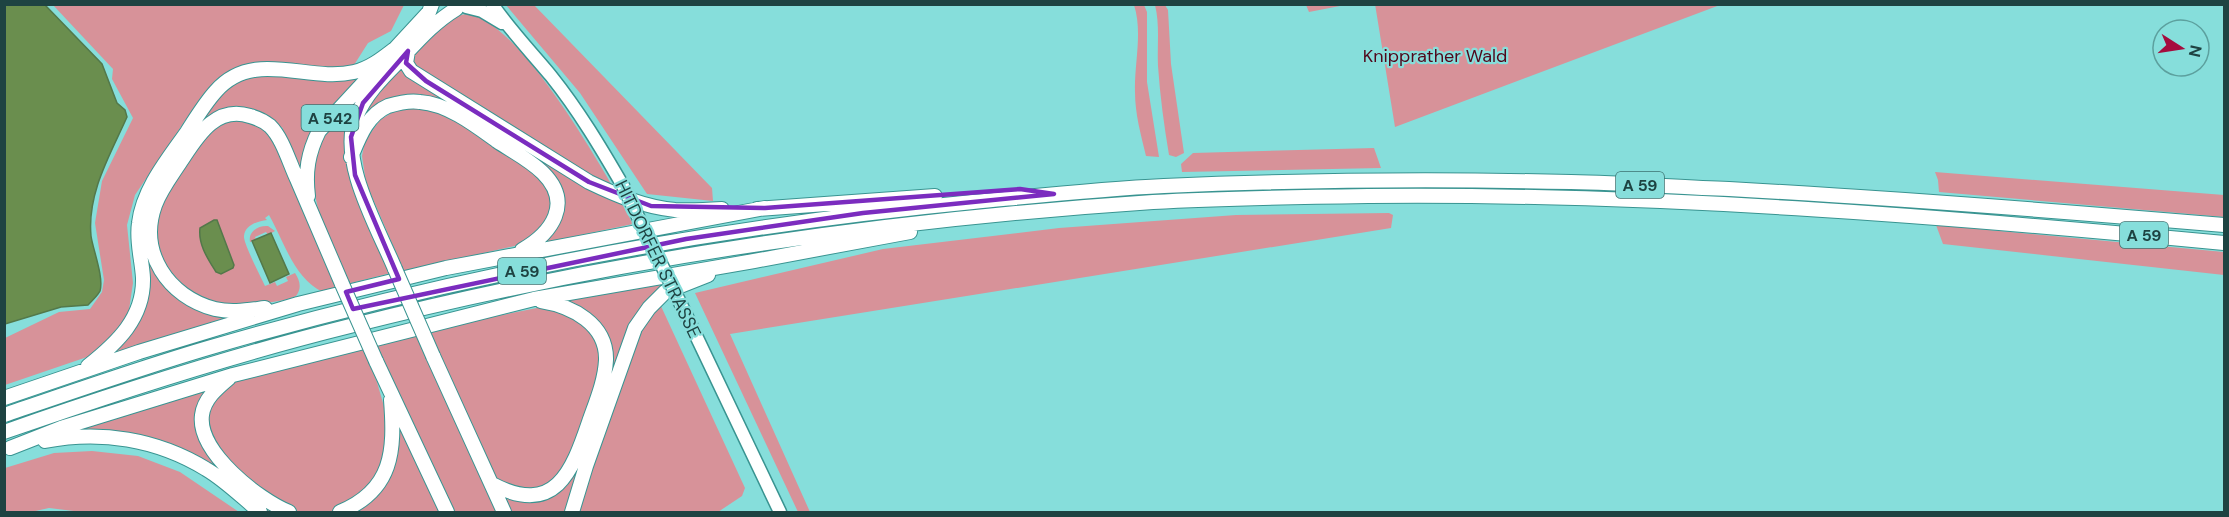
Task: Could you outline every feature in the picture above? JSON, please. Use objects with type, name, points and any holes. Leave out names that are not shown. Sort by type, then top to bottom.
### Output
[{"type":"highway","name":"A 542","points":[[432,4],[429,12],[357,115],[351,137],[351,157],[356,175],[395,269],[504,513]]},
{"type":"highway","name":"A 542","points":[[447,513],[390,392],[310,210],[307,165],[310,149],[319,131],[403,49],[459,6]]},
{"type":"highway","points":[[80,372],[121,338],[136,315],[143,279],[138,244],[139,223],[145,200],[156,177],[217,89],[235,76],[255,69],[277,68],[337,74],[354,72],[403,49],[406,63],[411,71],[570,171],[614,194],[651,206],[676,210],[765,208],[1020,189],[1054,194]]},
{"type":"highway","points":[[351,157],[365,126],[370,119],[386,107],[404,102],[420,102],[436,105],[455,114],[543,173],[557,197],[554,222],[546,233],[516,254]]},
{"type":"highway","points":[[298,304],[234,311],[214,309],[194,302],[179,292],[157,266],[150,237],[151,223],[155,205],[162,190],[198,135],[212,121],[228,113],[241,113],[256,117],[272,128],[285,150],[310,210]]},
{"type":"highway","name":"A 59","points":[[4,415],[209,348],[338,313],[536,267],[686,239],[863,213],[1054,194],[1160,186],[1304,182],[1438,180],[1577,182],[1930,201],[2224,225]]},
{"type":"highway","name":"A 59","points":[[4,432],[107,396],[206,366],[347,326],[424,308],[687,254],[866,228],[974,217],[1158,202],[1438,195],[1575,198],[1833,209],[2224,243]]},
{"type":"highway","points":[[4,398],[298,304],[446,268],[765,208]]},
{"type":"highway","points":[[7,449],[61,428],[233,375],[534,299],[939,227],[974,217]]},
{"type":"highway","points":[[572,513],[635,328],[649,308],[665,292],[699,277],[754,261]]},
{"type":"highway","points":[[492,484],[509,494],[533,499],[550,494],[565,481],[574,466],[602,383],[606,358],[596,329],[588,320],[570,308],[534,299]]},
{"type":"highway","points":[[233,375],[214,391],[204,407],[202,424],[207,441],[217,456],[258,495],[289,513]]},
{"type":"highway","points":[[340,513],[369,495],[384,476],[391,455],[393,431],[390,392]]},
{"type":"highway","points":[[7,449],[81,436],[116,437],[156,445],[208,470],[260,513]]},
{"type":"main road","name":"HITDORFER STRASSE","points":[[492,4],[506,25],[552,77],[579,113],[623,186],[780,513]]},
{"type":"main road","name":"HITDORFER STRASSE","points":[[459,6],[482,11],[506,25]]},
{"type":"highlighted area","points":[[408,51],[406,63],[426,81],[589,182],[651,206],[765,208],[1020,189],[1054,194],[863,213],[686,239],[353,309],[346,292],[399,279],[355,175],[351,137],[363,103]]},
{"type":"green space","name":"Knipprather Wald","points":[[1306,4],[1345,5],[1309,12]]},
{"type":"green space","name":"Knipprather Wald","points":[[1375,4],[1720,4],[1720,5],[1395,127]]},
{"type":"green space","points":[[53,5],[404,5],[391,31],[368,43],[354,65],[328,68],[269,62],[244,67],[218,78],[201,97],[135,195],[127,225],[133,283],[129,310],[117,335],[90,356],[5,385],[5,338],[59,312],[90,309],[102,292],[104,280],[95,223],[102,181],[133,118],[112,79],[113,69]]},
{"type":"green space","points":[[506,5],[534,5],[712,188],[713,201],[647,194],[580,93]]},
{"type":"green space","points":[[1134,5],[1144,5],[1147,12],[1147,82],[1159,157],[1146,156],[1137,116],[1135,81],[1138,26]]},
{"type":"green space","points":[[1155,5],[1165,5],[1168,10],[1171,64],[1184,153],[1176,157],[1169,155],[1164,122]]},
{"type":"green space","points":[[466,14],[486,21],[507,37],[529,61],[571,118],[616,192],[414,69],[411,58],[417,47],[451,17]]},
{"type":"green space","points":[[397,68],[621,202],[633,224],[544,241],[556,186],[427,99],[366,120],[359,118]]},
{"type":"green space","points":[[268,72],[326,79],[360,77],[321,121],[309,145],[302,176],[282,127],[277,129],[270,121],[253,110],[234,107],[225,109],[206,119],[197,128],[151,200],[146,222],[146,238],[154,269],[172,294],[199,311],[231,316],[117,352],[116,350],[134,330],[144,306],[147,267],[143,225],[147,208],[156,187],[215,99],[239,81]]},
{"type":"green space","points":[[370,84],[346,150],[350,176],[391,273],[347,284],[319,213],[314,176],[316,157],[322,139],[331,124]]},
{"type":"green space","points":[[420,106],[450,115],[535,171],[548,187],[552,207],[545,228],[519,245],[404,271],[366,183],[362,156],[365,141],[380,120],[396,110]]},
{"type":"green space","points":[[238,118],[261,125],[276,144],[337,287],[323,292],[304,278],[269,215],[265,218],[267,220],[249,226],[244,236],[246,246],[265,286],[275,282],[277,286],[288,281],[286,277],[295,273],[300,284],[296,296],[251,305],[213,304],[205,302],[183,288],[166,268],[160,256],[155,230],[162,203],[172,183],[201,141],[212,130]],"holes":[[[199,231],[221,274],[216,272],[203,249]]]},
{"type":"green space","points":[[1374,148],[1381,168],[1182,172],[1181,164],[1193,153]]},
{"type":"green space","points":[[1935,172],[2224,195],[2224,217],[1939,192]]},
{"type":"green space","points":[[1389,213],[1393,215],[1391,228],[730,334],[810,512],[798,512],[695,293],[883,249],[1059,228],[1236,215]]},
{"type":"green space","points":[[1936,225],[2224,252],[2224,275],[1943,244]]},
{"type":"green space","points":[[268,226],[275,231],[268,235],[266,232],[250,242],[255,230]]},
{"type":"green space","points":[[661,281],[664,288],[646,304],[568,512],[508,512],[499,493],[519,501],[528,501],[543,496],[569,480],[606,346],[561,300]]},
{"type":"green space","points":[[660,304],[745,488],[742,496],[718,512],[576,512],[640,331]]},
{"type":"green space","points":[[542,307],[559,309],[591,329],[597,344],[599,361],[596,383],[569,467],[538,495],[500,482],[494,475],[427,330]]},
{"type":"green space","points":[[416,336],[499,512],[452,512],[376,345]]},
{"type":"green space","points":[[363,347],[377,382],[389,424],[385,464],[366,494],[334,511],[300,512],[280,505],[217,452],[210,439],[207,407],[229,385],[241,379]]},
{"type":"green space","points":[[210,387],[197,426],[277,512],[266,512],[203,463],[74,430]]},
{"type":"green space","points":[[396,419],[442,512],[352,512],[385,482],[390,473],[396,453]]},
{"type":"green space","points":[[92,451],[138,456],[180,472],[239,512],[82,512],[49,508],[31,512],[5,512],[5,468],[54,453]]},
{"type":"shaded area","points":[[5,4],[45,5],[102,64],[117,103],[125,110],[127,117],[101,175],[93,205],[91,236],[101,278],[99,293],[88,305],[61,307],[5,324]]},
{"type":"shaded area","points":[[217,220],[234,265],[233,268],[221,274],[216,272],[204,252],[200,234],[200,228]]},
{"type":"shaded area","points":[[271,233],[289,274],[270,283],[252,241]]}]
